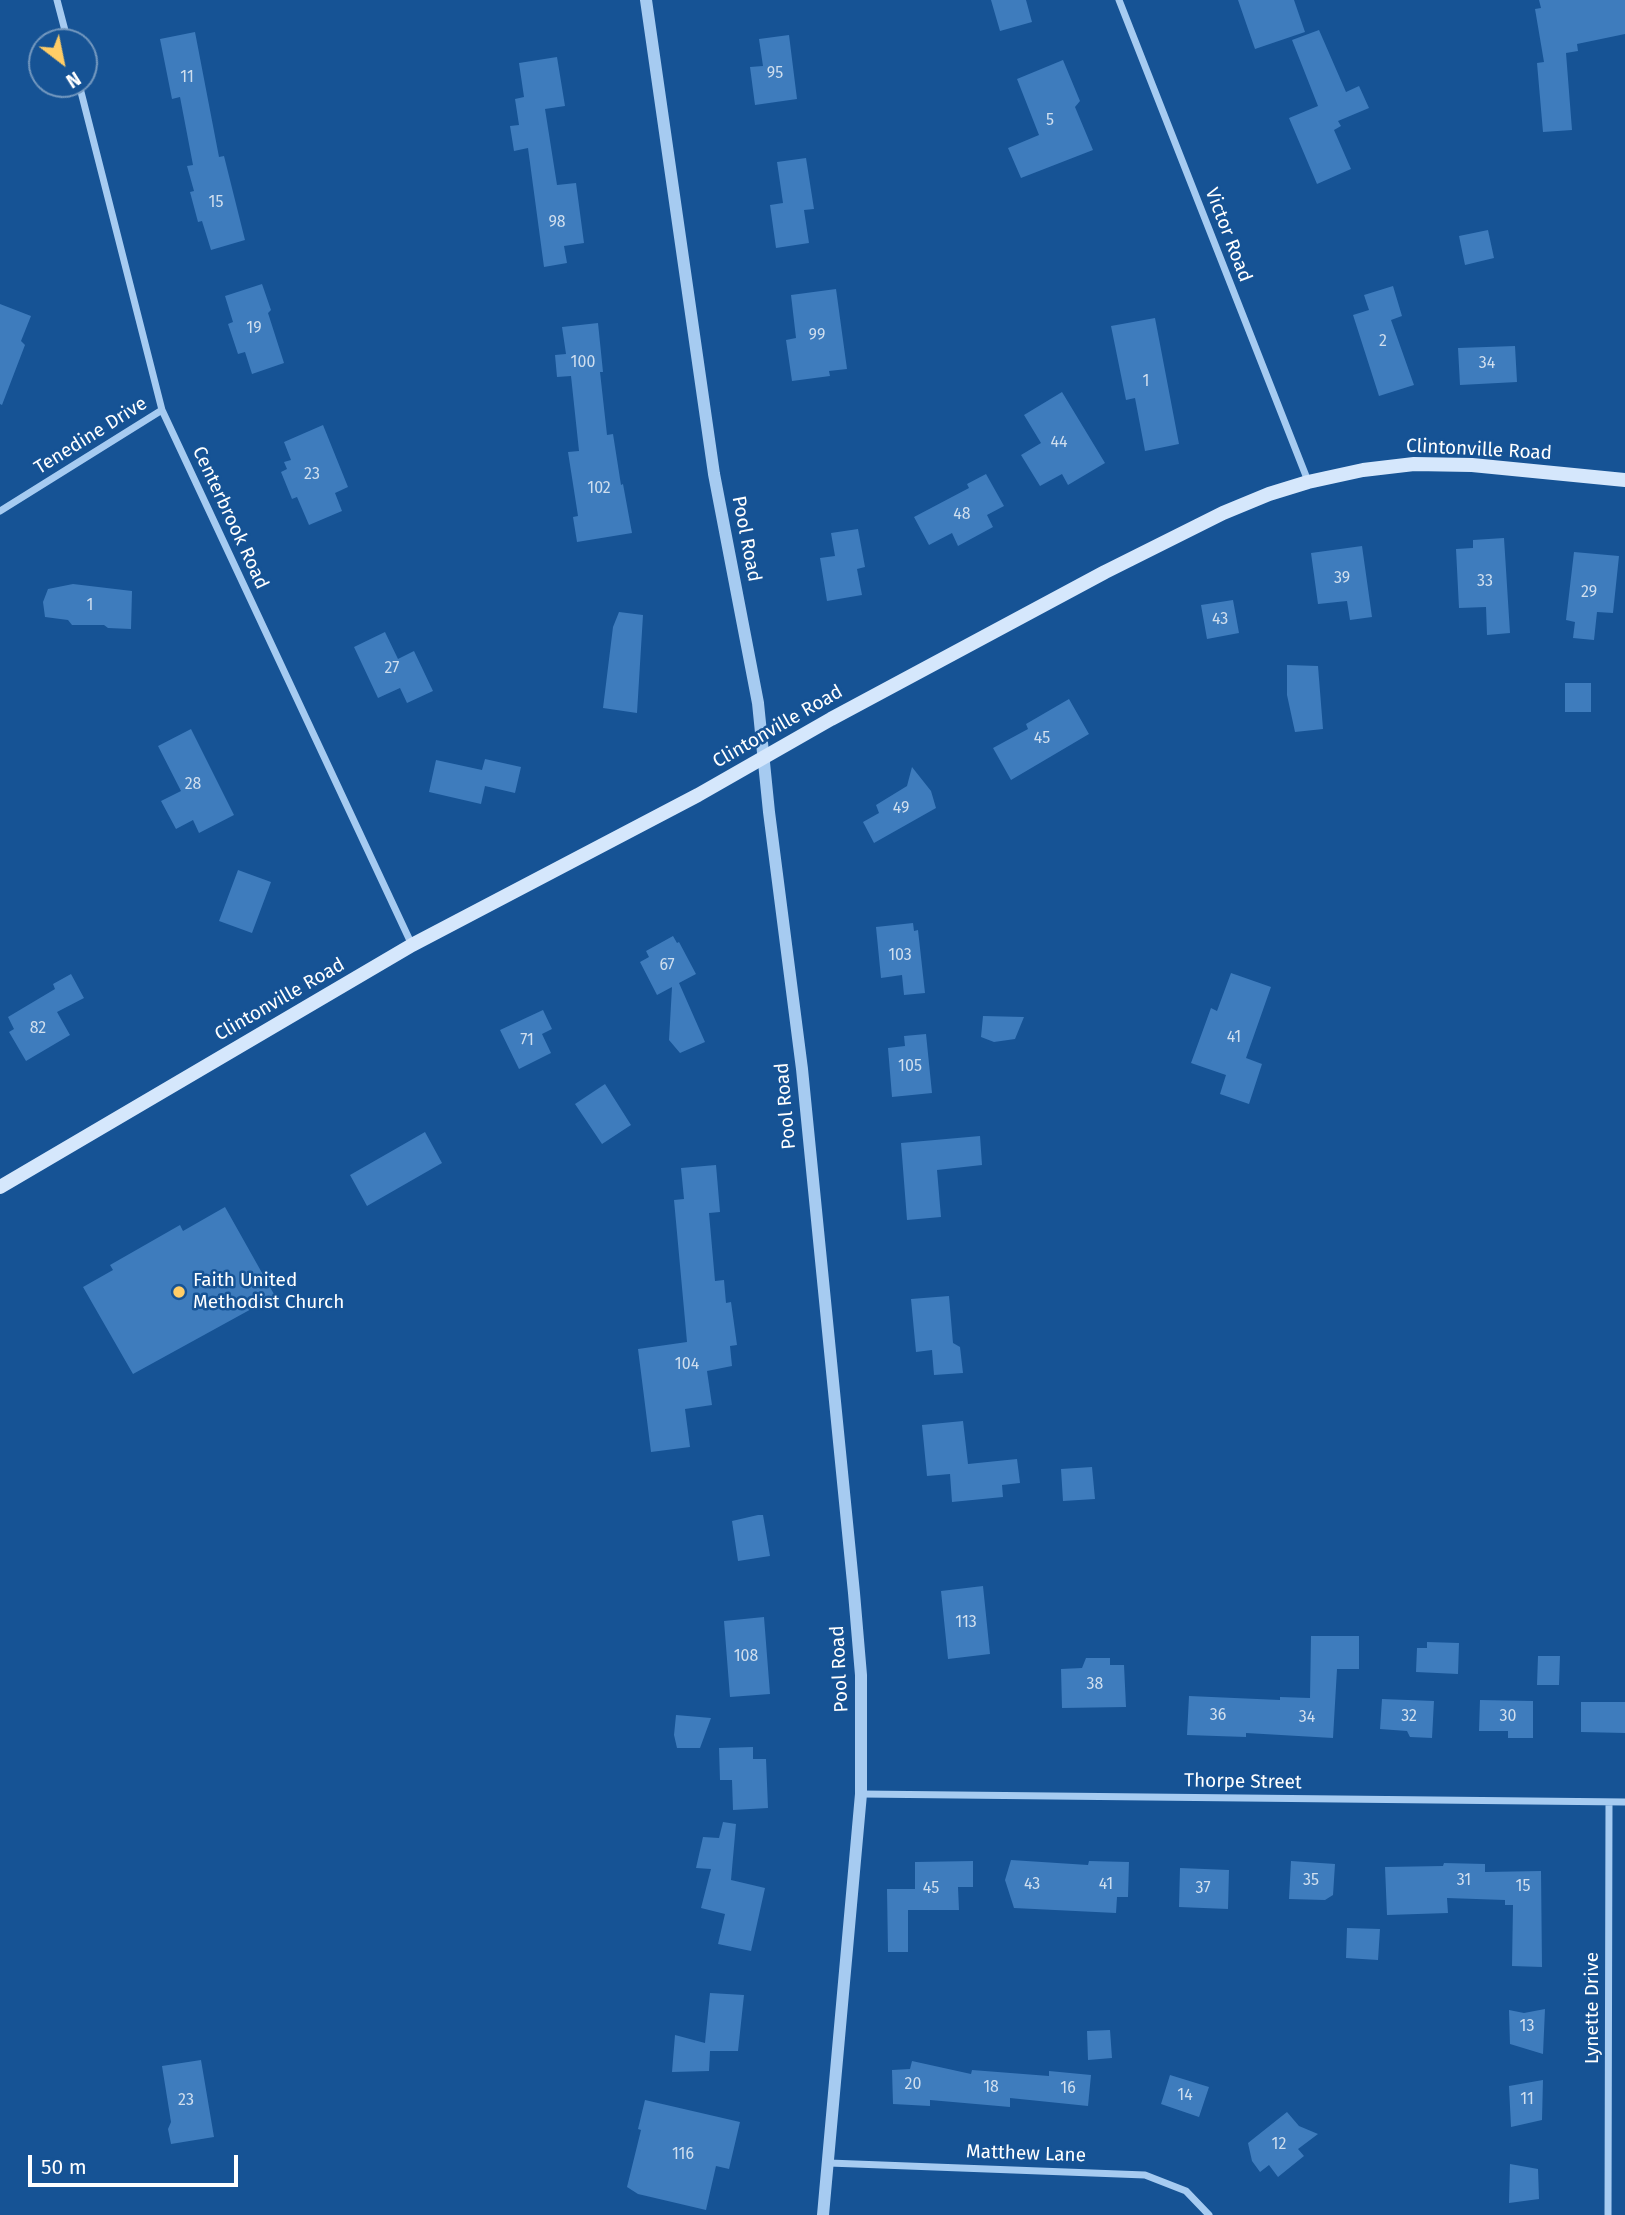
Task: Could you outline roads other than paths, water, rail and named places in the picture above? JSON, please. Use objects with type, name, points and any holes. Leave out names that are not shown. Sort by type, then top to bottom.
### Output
[{"type":"main road","name":"Clintonville Road","points":[[0,1187],[412,945],[698,795],[831,719],[1195,526],[1269,494],[1308,482],[1386,466],[1439,463],[1625,480]]},
{"type":"street","points":[[57,0],[64,28]]},
{"type":"street","name":"Pool Road","points":[[646,0],[714,474],[758,703],[802,1069],[861,1675],[861,1794],[823,2215]]},
{"type":"street","name":"Victor Road","points":[[1119,0],[1308,482]]},
{"type":"street","name":"Centerbrook Road","points":[[83,98],[162,410],[412,945]]},
{"type":"street","name":"Tenedine Drive","points":[[0,511],[162,410]]},
{"type":"street","name":"Thorpe Street","points":[[861,1794],[1625,1802]]},
{"type":"street","name":"Lynette Drive","points":[[1608,2215],[1609,1802]]},
{"type":"street","name":"Matthew Lane","points":[[829,2163],[1145,2175],[1186,2191],[1209,2215]]},
{"type":"place","name":"Faith United Methodist Church","points":[[179,1292]]}]
